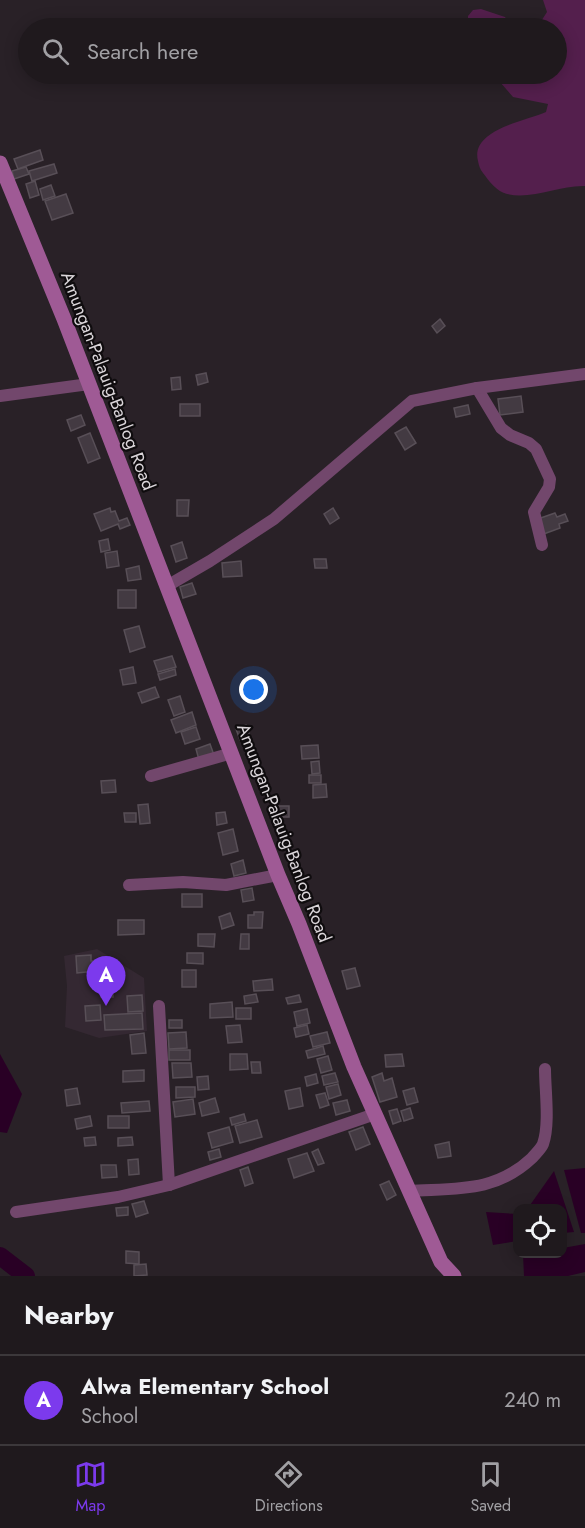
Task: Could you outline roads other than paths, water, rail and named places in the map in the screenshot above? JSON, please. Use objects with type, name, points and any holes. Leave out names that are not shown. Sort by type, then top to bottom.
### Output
[{"type":"main road","name":"Amungan-Palauig-Banlog Road","points":[[0,163],[89,384],[354,1067],[441,1262],[454,1276]]},
{"type":"street","points":[[167,586],[274,519],[412,401],[477,388],[585,374]]},
{"type":"street","points":[[0,396],[89,384]]},
{"type":"street","points":[[477,388],[501,428],[536,449],[550,479],[549,487],[534,512],[542,545]]},
{"type":"street","points":[[150,776],[232,753]]},
{"type":"street","points":[[129,885],[183,882],[226,885],[278,875]]},
{"type":"street","points":[[159,1006],[170,1185]]},
{"type":"street","points":[[409,1191],[484,1186],[502,1179],[526,1162],[542,1147],[546,1135],[545,1069]]},
{"type":"street","points":[[16,1212],[118,1197],[170,1185],[375,1114]]},
{"type":"waterway","points":[[0,1256],[26,1276]]},
{"type":"place","name":"Alwa Elementary School","points":[[106,1006]]}]
